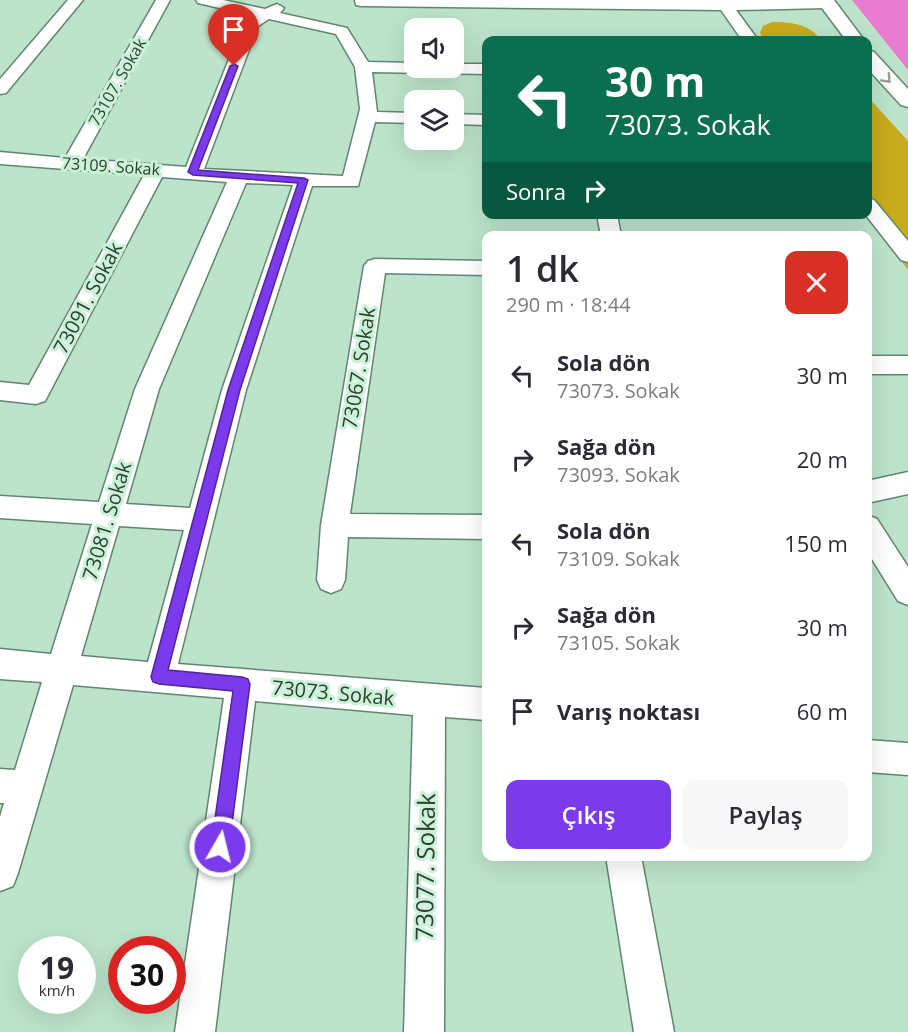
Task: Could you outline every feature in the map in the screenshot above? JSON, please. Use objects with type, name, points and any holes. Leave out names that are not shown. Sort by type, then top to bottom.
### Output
[{"type":"main road","points":[[826,2],[852,36]]},
{"type":"main road","points":[[872,61],[908,101]]},
{"type":"street","points":[[0,89],[76,0]]},
{"type":"street","name":"73107. Sokak","points":[[71,163],[164,0]]},
{"type":"street","points":[[205,0],[267,14],[826,2]]},
{"type":"street","points":[[193,172],[251,24],[284,0]]},
{"type":"street","points":[[720,3],[747,36]]},
{"type":"street","name":"73109. Sokak","points":[[0,158],[239,177],[351,182],[369,117],[363,67],[342,31],[352,12]]},
{"type":"street","points":[[363,67],[482,69]]},
{"type":"street","points":[[369,117],[404,118]]},
{"type":"street","points":[[464,119],[482,120]]},
{"type":"street","name":"73091. Sokak","points":[[0,391],[36,395],[157,169]]},
{"type":"street","name":"73081. Sokak","points":[[0,873],[13,787],[63,668],[147,389],[239,177]]},
{"type":"street","points":[[159,677],[234,390],[304,180]]},
{"type":"street","points":[[872,210],[908,255]]},
{"type":"street","name":"73067. Sokak","points":[[331,580],[335,525],[375,266],[482,268]]},
{"type":"street","points":[[872,365],[908,365]]},
{"type":"street","points":[[872,491],[908,483]]},
{"type":"street","points":[[0,507],[200,520]]},
{"type":"street","points":[[335,525],[482,527]]},
{"type":"street","points":[[872,535],[908,592]]},
{"type":"street","name":"73073. Sokak","points":[[0,664],[482,704]]},
{"type":"street","points":[[195,1032],[242,684]]},
{"type":"street","name":"73077. Sokak","points":[[424,1032],[429,701]]},
{"type":"street","points":[[872,756],[908,759]]},
{"type":"street","points":[[624,861],[654,1032]]},
{"type":"shaded area","points":[[852,0],[908,0],[908,70]]},
{"type":"shaded area","points":[[772,22],[800,25],[818,36],[762,36],[760,33],[763,26]]},
{"type":"shaded area","points":[[872,101],[908,141],[908,270],[869,219],[872,219]]},
{"type":"route","points":[[220,847],[242,684],[159,677],[234,390],[304,180],[193,172],[234,66]]}]
